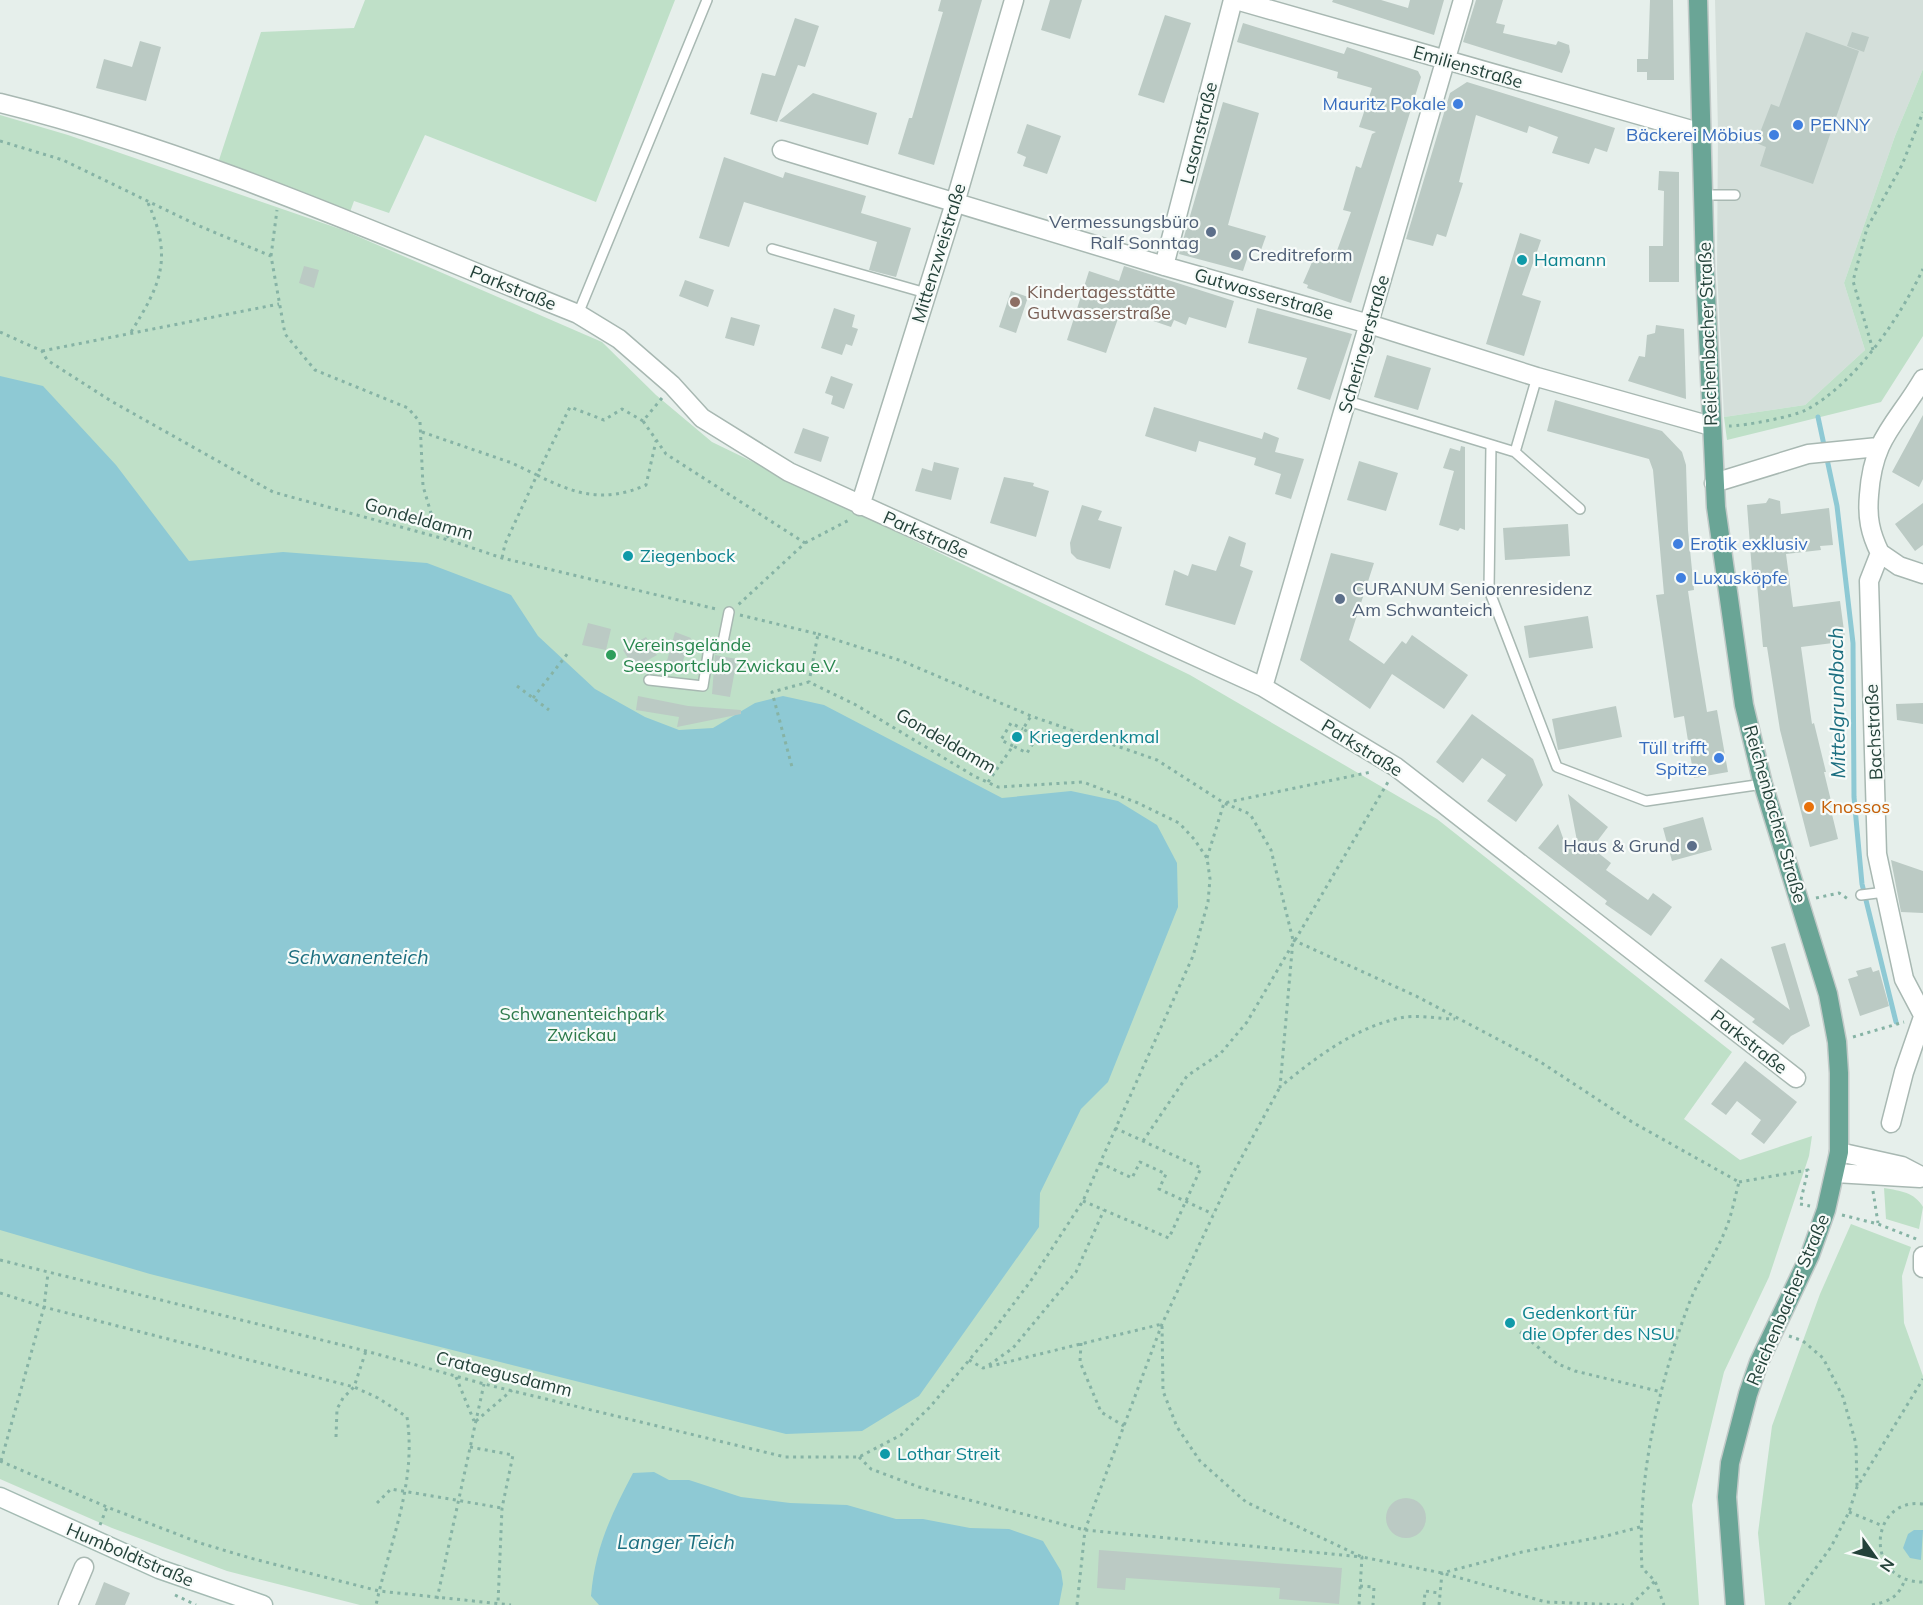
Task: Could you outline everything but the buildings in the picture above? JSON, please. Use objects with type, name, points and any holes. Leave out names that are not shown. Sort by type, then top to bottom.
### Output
[{"type":"main road","name":"Reichenbacher Straße","points":[[1698,0],[1714,483],[1744,705],[1763,784],[1828,994],[1837,1042],[1839,1152],[1826,1210],[1810,1255],[1773,1330],[1748,1394],[1731,1463],[1727,1497],[1735,1605]]},
{"type":"street","name":"Mittenzweistraße","points":[[860,506],[955,203],[1014,0]]},
{"type":"street","name":"Emilienstraße","points":[[1234,0],[1702,133]]},
{"type":"street","name":"Lasanstraße","points":[[1164,266],[1234,0]]},
{"type":"street","name":"Scheringerstraße","points":[[1263,687],[1463,0]]},
{"type":"street","name":"Parkstraße","points":[[0,103],[81,123],[279,195],[578,314],[619,339],[672,385],[702,418],[789,472],[1263,687],[1396,767],[1796,1078]]},
{"type":"street","name":"Gutwasserstraße","points":[[782,150],[1164,266],[1369,324],[1537,377],[1711,426]]},
{"type":"street","points":[[1923,379],[1878,447],[1871,467],[1868,513],[1871,536],[1880,553],[1899,566],[1923,574]]},
{"type":"street","points":[[1714,483],[1808,454],[1878,447]]},
{"type":"street","name":"Bachstraße","points":[[1880,553],[1869,581],[1879,893],[1904,979],[1919,1017]]},
{"type":"street","points":[[1891,1123],[1919,1039],[1919,1017]]},
{"type":"street","points":[[1839,1152],[1902,1166],[1923,1178]]},
{"type":"street","points":[[1835,1173],[1876,1178],[1923,1178]]},
{"type":"street","points":[[1923,1256],[1923,1268]]},
{"type":"street","name":"Humboldtstraße","points":[[0,1497],[159,1569],[263,1605]]},
{"type":"street","points":[[68,1605],[84,1567]]},
{"type":"lane","points":[[578,314],[707,0]]},
{"type":"lane","points":[[1703,195],[1735,195]]},
{"type":"lane","points":[[772,249],[927,293]]},
{"type":"lane","points":[[1515,452],[1537,377]]},
{"type":"lane","points":[[1348,401],[1515,452],[1580,509]]},
{"type":"lane","points":[[1491,445],[1489,590],[1557,767],[1646,801],[1763,784]]},
{"type":"lane","points":[[650,680],[703,686],[709,648],[722,647],[729,612]]},
{"type":"lane","points":[[1861,895],[1879,893]]},
{"type":"path","points":[[1874,350],[1853,281],[1867,228],[1902,165],[1923,112]]},
{"type":"path","points":[[0,141],[63,160],[147,201],[272,256]]},
{"type":"path","points":[[279,195],[272,256],[285,334],[315,370],[408,408],[420,422],[423,486],[433,520],[452,541]]},
{"type":"path","points":[[131,332],[154,295],[162,262],[158,226],[147,201]]},
{"type":"path","points":[[1711,426],[1739,426],[1804,411],[1827,395],[1874,350],[1904,308],[1923,269]]},
{"type":"path","points":[[42,351],[279,304]]},
{"type":"path","name":"Gondeldamm","points":[[0,332],[42,351],[47,360],[111,401],[273,492],[452,541],[502,558],[818,634],[902,661],[1031,716],[1157,760],[1224,803],[1250,814],[1271,850],[1293,940]]},
{"type":"path","points":[[643,421],[672,385]]},
{"type":"path","points":[[502,558],[505,544],[570,406],[604,420],[622,409],[643,421],[666,454],[686,469],[805,543]]},
{"type":"path","points":[[422,432],[512,463],[562,488],[599,497],[627,493],[646,484],[656,441]]},
{"type":"path","points":[[729,612],[752,594],[805,543],[853,518],[860,506]]},
{"type":"path","points":[[792,767],[772,692],[809,682],[818,634]]},
{"type":"path","points":[[533,698],[568,653]]},
{"type":"path","name":"Gondeldamm","points":[[809,682],[903,731],[927,748],[998,787],[1083,782],[1138,802],[1179,823],[1207,858]]},
{"type":"path","points":[[517,686],[549,710]]},
{"type":"path","points":[[1023,729],[1031,716]]},
{"type":"path","points":[[1011,723],[1037,737],[1027,753],[1012,746],[1001,740],[1011,723]]},
{"type":"path","points":[[988,782],[1012,746]]},
{"type":"path","points":[[1207,858],[1224,803],[1396,767]]},
{"type":"path","points":[[1143,1141],[1187,1076],[1233,1042],[1396,767]]},
{"type":"path","name":"Crataegusdamm","points":[[0,1260],[366,1351],[484,1384],[785,1457],[859,1457],[901,1435],[930,1407],[1030,1282],[1083,1201],[1193,956],[1208,902],[1210,879],[1207,858]]},
{"type":"path","points":[[1820,897],[1839,893],[1848,898]]},
{"type":"path","points":[[1293,940],[1416,996],[1539,1061],[1632,1122],[1739,1182],[1808,1170],[1800,1204],[1878,1224],[1923,1241]]},
{"type":"path","points":[[1280,1087],[1293,940]]},
{"type":"path","points":[[1837,1042],[1919,1017]]},
{"type":"path","points":[[1077,1605],[1085,1530],[1161,1324],[1213,1214],[1280,1087],[1303,1068],[1355,1034],[1401,1018],[1457,1019]]},
{"type":"path","points":[[1083,1201],[1169,1238],[1201,1168],[1115,1128]]},
{"type":"path","points":[[1100,1163],[1132,1178],[1140,1162],[1166,1174],[1159,1189],[1213,1214]]},
{"type":"path","points":[[1664,1605],[1655,1581],[1642,1568],[1640,1527],[1648,1455],[1662,1392],[1687,1308],[1727,1226],[1739,1182]]},
{"type":"path","points":[[983,1368],[1013,1348],[1076,1272],[1104,1210]]},
{"type":"path","points":[[48,1273],[44,1307],[1,1461],[107,1507],[200,1543],[379,1591],[437,1599],[511,1605]]},
{"type":"path","points":[[0,1293],[44,1307],[354,1387],[378,1398],[407,1417],[411,1446],[406,1491],[376,1605]]},
{"type":"path","points":[[969,1360],[983,1368],[1161,1324]]},
{"type":"path","points":[[1161,1324],[1163,1391],[1177,1427],[1200,1461],[1246,1502],[1362,1557]]},
{"type":"path","points":[[1773,1330],[1803,1341],[1824,1358],[1843,1397],[1856,1444],[1857,1487]]},
{"type":"path","points":[[1520,1332],[1558,1364],[1567,1368],[1662,1392]]},
{"type":"path","points":[[1081,1343],[1080,1362],[1101,1412],[1124,1426]]},
{"type":"path","points":[[336,1437],[337,1409],[343,1398],[354,1387],[366,1351]]},
{"type":"path","points":[[456,1376],[475,1422]]},
{"type":"path","points":[[1789,1605],[1831,1547],[1849,1512],[1857,1487],[1923,1379]]},
{"type":"path","points":[[437,1599],[484,1384]]},
{"type":"path","points":[[475,1422],[512,1390]]},
{"type":"path","points":[[470,1447],[513,1455],[502,1508],[498,1604]]},
{"type":"path","points":[[859,1457],[871,1469],[919,1487],[1085,1530],[1362,1557],[1442,1573],[1546,1602],[1624,1605]]},
{"type":"path","points":[[377,1503],[391,1489],[502,1508]]},
{"type":"path","points":[[1923,1504],[1903,1506],[1892,1513],[1883,1526],[1880,1549],[1889,1568],[1905,1580],[1923,1582]]},
{"type":"path","points":[[1849,1512],[1883,1526]]},
{"type":"path","points":[[1442,1573],[1522,1552],[1640,1527]]},
{"type":"path","points":[[1359,1605],[1362,1557]]},
{"type":"path","points":[[1439,1605],[1442,1573]]},
{"type":"path","points":[[1872,1605],[1888,1602],[1900,1593],[1905,1580]]},
{"type":"path","points":[[1632,1605],[1655,1581]]},
{"type":"path","points":[[1360,1586],[1374,1587],[1373,1605]]},
{"type":"path","points":[[1424,1605],[1425,1591],[1440,1593]]},
{"type":"shaded area","points":[[1715,0],[1923,0],[1923,69],[1895,136],[1844,283],[1865,350],[1805,405],[1724,417],[1717,270],[1718,132]]},
{"type":"green space","points":[[365,0],[675,0],[596,202],[425,135],[389,213],[354,201],[350,212],[219,160],[261,32],[354,28]]},
{"type":"green space","points":[[1923,69],[1923,336],[1881,402],[1727,440],[1724,417],[1805,405],[1865,350],[1844,283],[1895,136]]},
{"type":"green space","name":"Schwanenteichpark Zwickau","points":[[0,115],[68,135],[343,230],[602,342],[656,395],[712,442],[1190,675],[1437,819],[1732,1052],[1684,1119],[1740,1160],[1812,1136],[1809,1156],[1769,1277],[1724,1372],[1708,1438],[1692,1505],[1699,1605],[360,1605],[227,1571],[112,1528],[0,1479]]},
{"type":"green space","points":[[1884,1188],[1916,1198],[1923,1207],[1919,1229],[1886,1219]]},
{"type":"green space","points":[[1851,1224],[1911,1247],[1902,1276],[1904,1323],[1923,1376],[1923,1605],[1765,1605],[1758,1533],[1772,1426],[1820,1294]]},
{"type":"water","name":"Schwanenteich","points":[[0,376],[43,386],[116,465],[189,561],[283,552],[427,563],[511,595],[538,636],[595,689],[645,717],[679,730],[713,728],[755,703],[783,696],[824,705],[1002,798],[1071,791],[1118,801],[1157,825],[1177,863],[1178,907],[1108,1082],[1081,1109],[1040,1193],[1039,1227],[919,1396],[862,1431],[786,1434],[150,1274],[0,1230]]},
{"type":"water","name":"Langer Teich","points":[[654,1472],[669,1480],[689,1480],[741,1497],[790,1503],[847,1505],[896,1519],[923,1519],[970,1528],[1009,1529],[1043,1541],[1061,1571],[1063,1584],[1059,1605],[599,1605],[591,1596],[593,1579],[600,1547],[611,1518],[633,1473]]},
{"type":"water","points":[[1914,1530],[1923,1530],[1921,1560],[1910,1558],[1903,1548],[1908,1534]]},
{"type":"waterway","name":"Mittelgrundbach","points":[[1818,417],[1837,506],[1853,643],[1854,797],[1862,884],[1896,1022]]},
{"type":"place","name":"Mauritz Pokale","points":[[1458,104]]},
{"type":"place","name":"PENNY","points":[[1798,125]]},
{"type":"place","name":"Bäckerei Möbius","points":[[1774,135]]},
{"type":"place","name":"Vermessungsbüro Ralf Sonntag","points":[[1211,232]]},
{"type":"place","name":"Creditreform","points":[[1236,255]]},
{"type":"place","name":"Hamann","points":[[1522,260]]},
{"type":"place","name":"Kindertagesstätte Gutwasserstraße","points":[[1015,302]]},
{"type":"place","name":"Erotik exklusiv","points":[[1678,544]]},
{"type":"place","name":"Ziegenbock","points":[[628,556]]},
{"type":"place","name":"Luxusköpfe","points":[[1681,578]]},
{"type":"place","name":"CURANUM Seniorenresidenz Am Schwanteich","points":[[1340,599]]},
{"type":"place","name":"Vereinsgelände Seesportclub Zwickau e.V.","points":[[611,655]]},
{"type":"place","name":"Kriegerdenkmal","points":[[1017,737]]},
{"type":"place","name":"Tüll trifft Spitze","points":[[1719,758]]},
{"type":"place","name":"Knossos","points":[[1809,807]]},
{"type":"place","name":"Haus & Grund","points":[[1692,846]]},
{"type":"place","name":"Gedenkort für die Opfer des NSU","points":[[1510,1323]]},
{"type":"place","name":"Lothar Streit","points":[[885,1454]]}]
